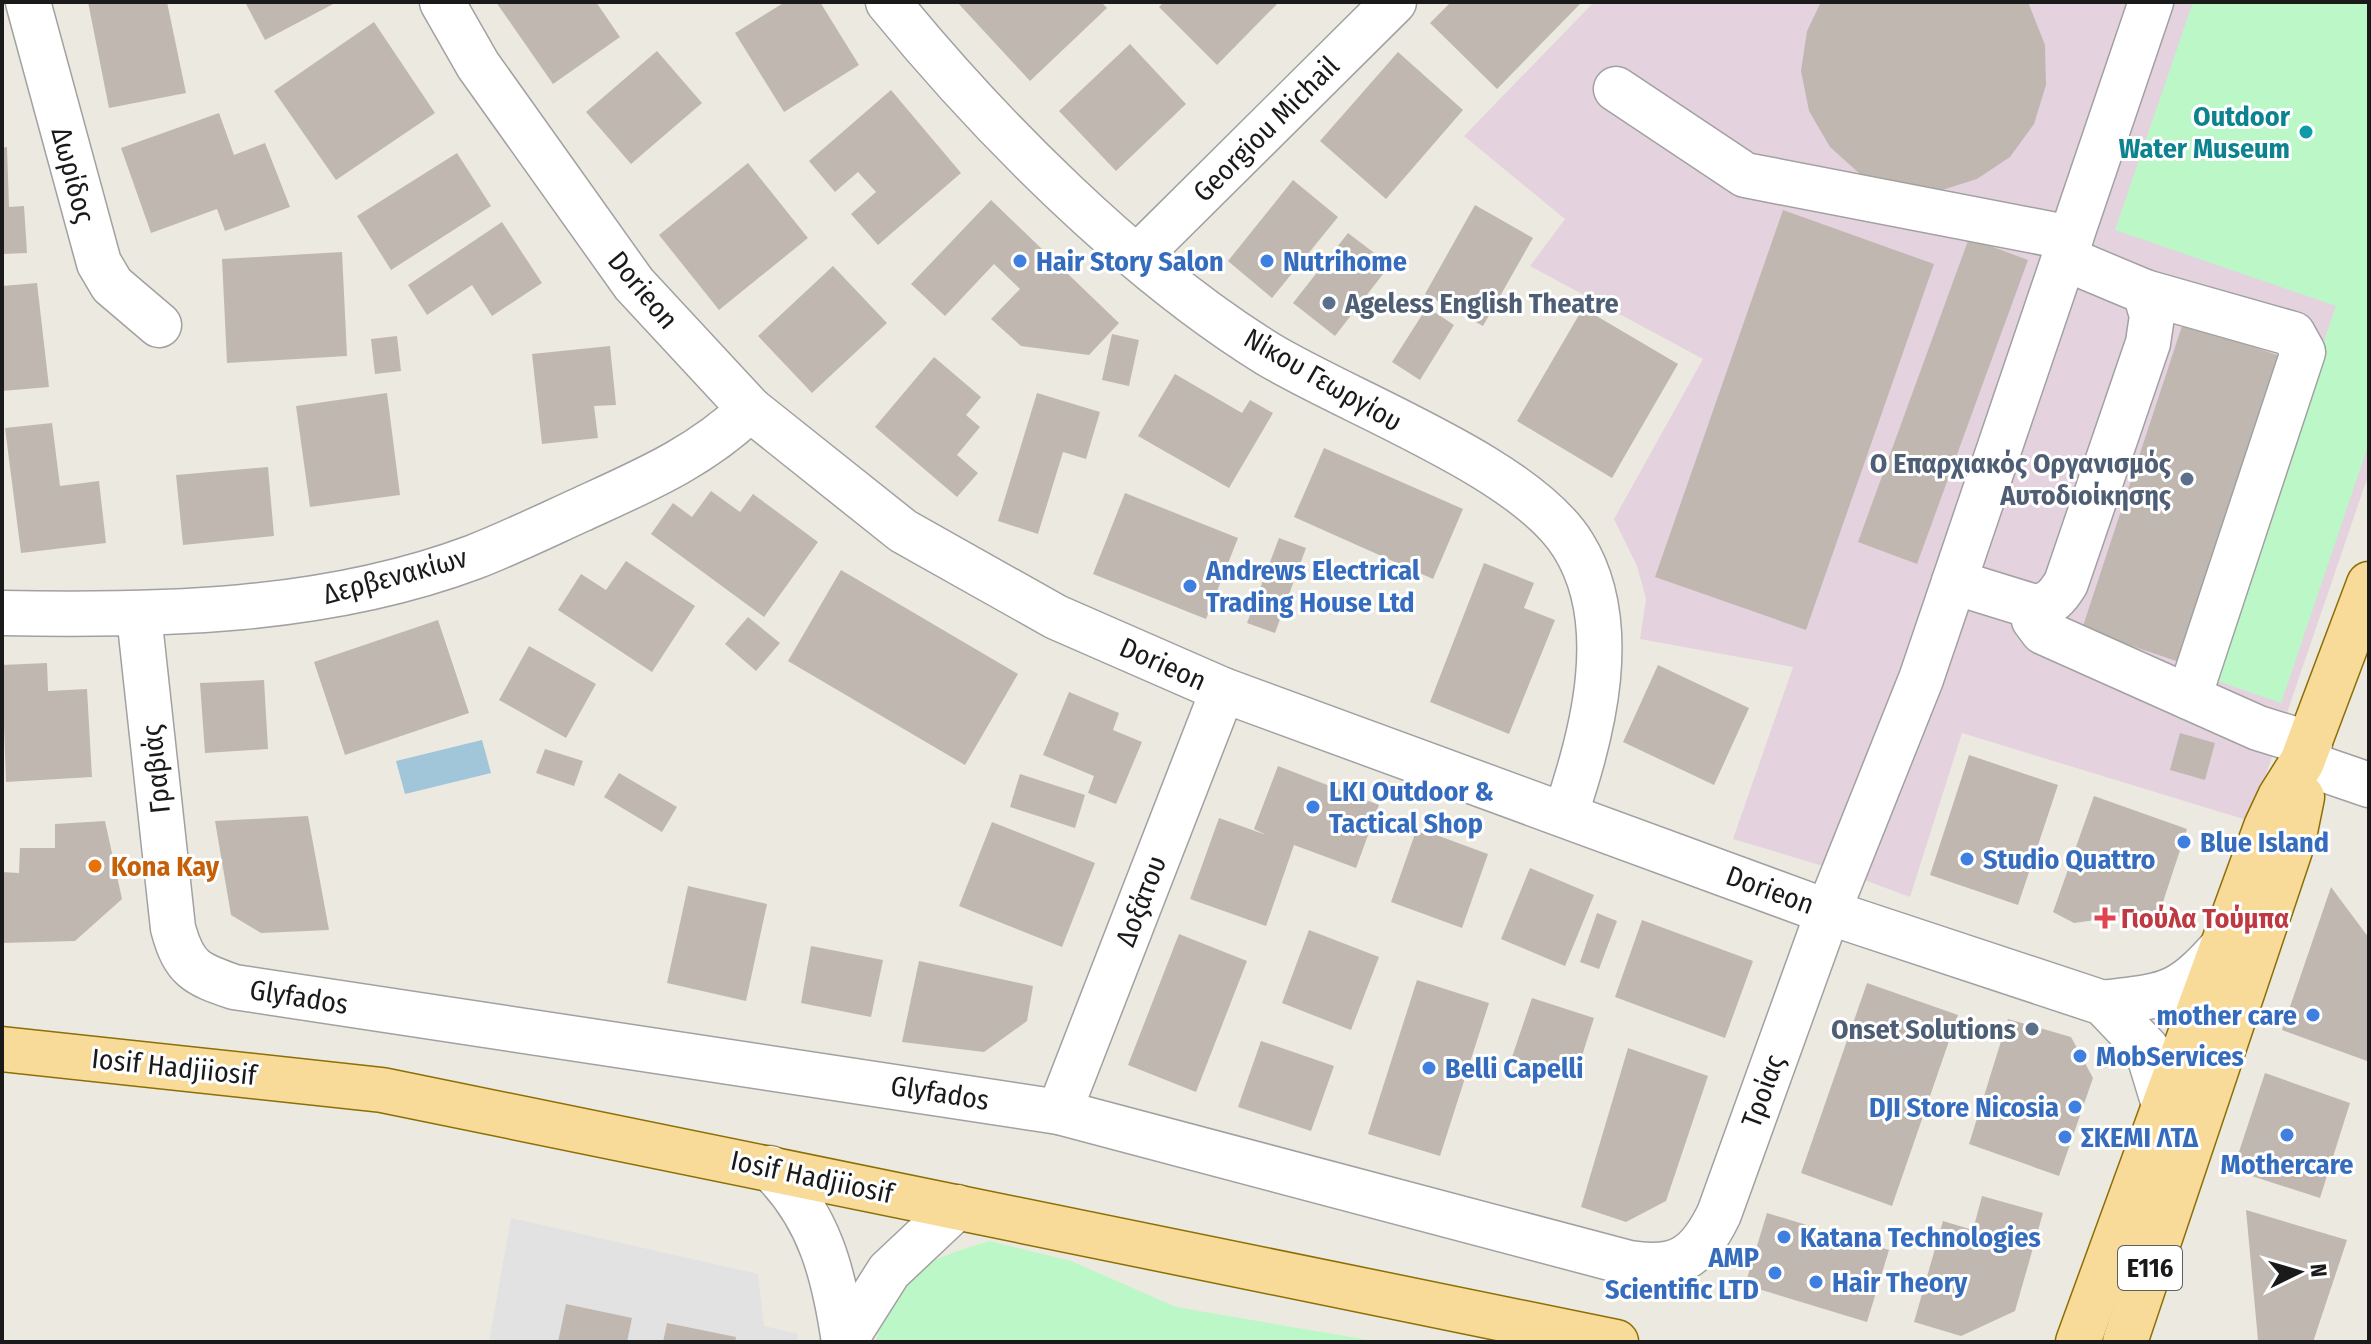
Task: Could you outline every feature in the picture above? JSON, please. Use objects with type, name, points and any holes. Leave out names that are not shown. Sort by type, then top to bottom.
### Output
[{"type":"main road","name":"E116","points":[[2078,1342],[2266,827],[2306,753],[2369,584]]},
{"type":"main road","name":"E116","points":[[2125,1342],[2293,841],[2306,753]]},
{"type":"main road","name":"Iosif Hadjiiosif","points":[[2,1049],[382,1090],[1616,1342]]},
{"type":"street","name":"Δωρίδος","points":[[28,2],[99,263],[112,285],[159,325]]},
{"type":"street","name":"Dorieon","points":[[442,2],[478,65],[634,284],[750,409],[903,531],[1056,617],[1223,690],[1828,912],[2103,1003],[2143,998],[2184,986],[2224,945]]},
{"type":"street","name":"Νίκου Γεωργίου","points":[[888,2],[1025,154],[1138,256],[1268,353],[1482,467],[1536,503],[1573,543],[1590,580],[1598,618],[1599,658],[1584,745],[1565,815]]},
{"type":"street","name":"Τροίας","points":[[1682,1260],[1699,1249],[1719,1214],[1828,912],[1921,679],[2151,2]]},
{"type":"street","name":"Georgiou Michail","points":[[1138,256],[1374,9]]},
{"type":"street","points":[[1616,89],[1745,175],[2068,248],[2145,292],[2293,334],[2303,352],[2189,697]]},
{"type":"street","points":[[1954,582],[2035,607],[2048,604],[2066,583],[2148,343],[2152,316],[2145,292]]},
{"type":"street","name":"Δερβενακίων","points":[[2,613],[139,615],[309,599],[400,580],[474,557],[678,464],[750,409]]},
{"type":"street","points":[[2035,607],[2034,620],[2043,632],[2258,728],[2369,785]]},
{"type":"street","name":"Γραβιάς","points":[[139,615],[173,928],[189,966]]},
{"type":"street","name":"Δοξάτου","points":[[1059,1112],[1223,690]]},
{"type":"street","name":"Glyfados","points":[[189,966],[207,978],[234,987],[1059,1112],[1629,1263],[1648,1266],[1682,1260]]},
{"type":"street","name":"Dorieon","points":[[2103,1003],[2147,1049],[2165,1108]]},
{"type":"street","points":[[770,1168],[798,1198],[821,1240],[831,1270],[844,1342]]},
{"type":"street","points":[[844,1342],[889,1271],[957,1207]]},
{"type":"shaded area","points":[[1594,2],[2369,2],[2369,473],[2250,821],[1962,733],[1910,897],[1843,872],[1733,839],[1793,667],[1640,639],[1646,599],[1637,566],[1614,519],[1703,359],[1530,266],[1565,219],[1464,136]]},
{"type":"shaded area","points":[[511,1218],[758,1274],[764,1326],[798,1334],[797,1342],[489,1342]]},
{"type":"green space","points":[[2193,2],[2369,2],[2369,443],[2281,703],[2209,678],[2336,306],[2115,230]]},
{"type":"green space","points":[[989,1241],[1071,1261],[1176,1307],[1380,1342],[876,1342],[893,1298],[916,1272],[946,1255]]},
{"type":"water","points":[[482,740],[491,773],[405,794],[396,761]]},
{"type":"building","points":[[88,2],[167,2],[186,93],[109,108]]},
{"type":"building","points":[[245,2],[337,2],[265,40]]},
{"type":"building","points":[[496,2],[596,2],[620,37],[553,84]]},
{"type":"building","points":[[785,2],[820,2],[859,65],[784,112],[735,33]]},
{"type":"building","points":[[957,2],[1101,2],[1107,8],[1030,81]]},
{"type":"building","points":[[1164,2],[1279,2],[1217,65],[1159,7]]},
{"type":"building","points":[[1451,2],[1582,2],[1497,89],[1430,23]]},
{"type":"building","points":[[1821,2],[2028,2],[2045,45],[2046,85],[2034,124],[2010,157],[1977,179],[1939,191],[1898,189],[1860,174],[1830,147],[1809,111],[1801,71],[1807,31]]},
{"type":"building","points":[[374,22],[435,113],[336,180],[274,91]]},
{"type":"building","points":[[1130,44],[1186,104],[1116,171],[1059,111]]},
{"type":"building","points":[[657,51],[702,103],[631,164],[586,112]]},
{"type":"building","points":[[1398,52],[1463,110],[1386,199],[1320,141]]},
{"type":"building","points":[[891,90],[961,173],[878,245],[851,214],[876,192],[858,172],[835,192],[809,161]]},
{"type":"building","points":[[219,113],[234,155],[265,143],[290,207],[225,231],[217,209],[151,233],[121,148]]},
{"type":"building","points":[[7,147],[9,207],[24,206],[27,253],[2,254],[2,148]]},
{"type":"building","points":[[457,153],[491,206],[391,270],[357,216]]},
{"type":"building","points":[[748,163],[808,238],[719,310],[659,235]]},
{"type":"building","points":[[1293,180],[1338,217],[1272,298],[1228,261]]},
{"type":"building","points":[[991,200],[1119,323],[1089,355],[1021,346],[991,319],[1020,289],[994,264],[945,316],[911,284]]},
{"type":"building","points":[[1475,205],[1533,238],[1483,326],[1425,294]]},
{"type":"building","points":[[1783,210],[1934,264],[1806,630],[1655,577]]},
{"type":"building","points":[[502,222],[542,283],[492,316],[472,285],[427,315],[408,285]]},
{"type":"building","points":[[1348,233],[1390,265],[1335,336],[1293,303]]},
{"type":"building","points":[[1969,238],[2028,260],[1917,564],[1858,542]]},
{"type":"building","points":[[342,252],[347,356],[227,363],[222,259]]},
{"type":"building","points":[[833,266],[887,323],[812,393],[758,336]]},
{"type":"building","points":[[37,283],[49,387],[2,391],[2,286]]},
{"type":"building","points":[[1427,307],[1454,325],[1420,380],[1392,362]]},
{"type":"building","points":[[1583,308],[1678,364],[1612,478],[1517,421]]},
{"type":"building","name":"Ο Επαρχιακός Οργανισμός Αυτοδιοίκησης","points":[[2183,323],[2283,357],[2182,663],[2082,629]]},
{"type":"building","points":[[1112,334],[1139,340],[1129,386],[1102,380]]},
{"type":"building","points":[[397,336],[401,371],[375,374],[371,339]]},
{"type":"building","points":[[610,346],[616,405],[594,406],[598,438],[542,444],[532,354]]},
{"type":"building","points":[[934,357],[981,397],[966,415],[980,427],[957,455],[978,473],[957,497],[875,427]]},
{"type":"building","points":[[1175,374],[1242,413],[1250,400],[1273,413],[1229,488],[1138,436]]},
{"type":"building","points":[[387,393],[400,495],[310,507],[296,406]]},
{"type":"building","points":[[1037,393],[1100,412],[1086,459],[1063,452],[1038,534],[998,521]]},
{"type":"building","points":[[52,423],[60,486],[99,481],[106,543],[21,553],[5,428]]},
{"type":"building","points":[[1324,448],[1463,509],[1433,579],[1294,517]]},
{"type":"building","points":[[268,467],[274,536],[183,545],[176,475]]},
{"type":"building","points":[[711,491],[740,512],[753,494],[818,542],[764,617],[651,534],[673,503],[692,517]]},
{"type":"building","points":[[1125,493],[1238,538],[1206,619],[1093,574]]},
{"type":"building","points":[[1279,538],[1306,548],[1275,633],[1247,623]]},
{"type":"building","points":[[626,561],[695,606],[652,672],[558,610],[581,574],[606,590]]},
{"type":"building","points":[[1484,563],[1534,583],[1524,608],[1555,620],[1509,734],[1430,702]]},
{"type":"building","points":[[841,570],[1018,674],[965,765],[788,661]]},
{"type":"building","points":[[748,617],[780,643],[756,671],[725,644]]},
{"type":"building","points":[[438,620],[469,713],[345,755],[314,662]]},
{"type":"building","points":[[529,646],[596,684],[566,738],[499,700]]},
{"type":"building","points":[[47,663],[48,691],[87,689],[92,777],[6,782],[2,665]]},
{"type":"building","points":[[1658,665],[1749,708],[1714,785],[1623,742]]},
{"type":"building","points":[[264,680],[268,749],[205,753],[200,683]]},
{"type":"building","points":[[1069,692],[1119,713],[1113,730],[1142,742],[1116,804],[1088,793],[1094,776],[1043,755]]},
{"type":"building","points":[[2180,733],[2215,743],[2205,780],[2170,770]]},
{"type":"building","points":[[545,749],[583,761],[574,786],[536,773]]},
{"type":"building","points":[[1969,755],[2058,785],[2018,905],[1930,875]]},
{"type":"building","points":[[1278,766],[1379,805],[1356,868],[1294,845],[1266,926],[1190,899],[1219,818],[1266,835],[1254,829]]},
{"type":"building","points":[[619,773],[677,807],[662,832],[604,797]]},
{"type":"building","points":[[1020,774],[1085,795],[1075,828],[1010,807]]},
{"type":"building","points":[[2094,796],[2187,829],[2160,911],[2074,923],[2053,912]]},
{"type":"building","points":[[308,816],[329,930],[261,933],[231,915],[215,821]]},
{"type":"building","points":[[105,821],[122,899],[75,941],[2,943],[2,872],[19,873],[20,848],[55,848],[55,824]]},
{"type":"building","points":[[992,822],[1095,863],[1062,947],[959,906]]},
{"type":"building","points":[[1417,828],[1488,854],[1462,928],[1391,902]]},
{"type":"building","points":[[1530,868],[1594,895],[1565,966],[1501,939]]},
{"type":"building","points":[[688,886],[767,904],[746,1001],[667,983]]},
{"type":"building","points":[[2331,887],[2369,938],[2367,1061],[2282,1030]]},
{"type":"building","points":[[1597,913],[1617,921],[1599,969],[1580,962]]},
{"type":"building","points":[[1642,920],[1753,961],[1725,1038],[1615,997]]},
{"type":"building","points":[[1309,930],[1379,957],[1351,1030],[1282,1003]]},
{"type":"building","points":[[1179,934],[1247,961],[1196,1092],[1128,1065]]},
{"type":"building","points":[[811,946],[883,960],[871,1017],[801,1003]]},
{"type":"building","points":[[919,961],[1033,986],[1027,1021],[984,1052],[902,1042]]},
{"type":"building","name":"Belli Capelli","points":[[1417,980],[1489,1003],[1440,1156],[1368,1134]]},
{"type":"building","points":[[1867,983],[1958,1015],[1892,1206],[1801,1173]]},
{"type":"building","points":[[1532,998],[1594,1018],[1575,1078],[1512,1057]]},
{"type":"building","points":[[2008,1019],[2071,1037],[2093,1078],[2059,1176],[1969,1144]]},
{"type":"building","points":[[1261,1041],[1334,1066],[1311,1131],[1238,1107]]},
{"type":"building","points":[[1628,1048],[1708,1076],[1666,1201],[1626,1222],[1581,1207]]},
{"type":"building","points":[[2265,1073],[2350,1103],[2320,1198],[2233,1170]]},
{"type":"building","points":[[1982,1196],[2043,1213],[2015,1311],[1961,1336],[1914,1322],[1943,1221],[1973,1230]]},
{"type":"building","points":[[2246,1210],[2347,1240],[2313,1342],[2258,1340]]},
{"type":"building","points":[[1767,1213],[1889,1250],[1867,1322],[1745,1285]]},
{"type":"building","points":[[566,1304],[632,1318],[627,1342],[558,1342]]},
{"type":"building","points":[[667,1323],[736,1337],[735,1342],[663,1342]]},
{"type":"place","name":"Outdoor Water Museum","points":[[2306,132]]},
{"type":"place","name":"Hair Story Salon","points":[[1020,261]]},
{"type":"place","name":"Nutrihome","points":[[1267,261]]},
{"type":"place","name":"Ageless English Theatre","points":[[1329,303]]},
{"type":"place","name":"Ο Επαρχιακός Οργανισμός Αυτοδιοίκησης","points":[[2187,479]]},
{"type":"place","name":"Andrews Electrical Trading House Ltd","points":[[1190,586]]},
{"type":"place","name":"LKI Outdoor & Tactical Shop","points":[[1313,807]]},
{"type":"place","name":"Blue Island","points":[[2184,842]]},
{"type":"place","name":"Studio Quattro","points":[[1967,859]]},
{"type":"place","name":"Kona Kay","points":[[95,866]]},
{"type":"place","name":"Γιούλα Τούμπα","points":[[2105,918]]},
{"type":"place","name":"mother care","points":[[2313,1015]]},
{"type":"place","name":"Onset Solutions","points":[[2032,1029]]},
{"type":"place","name":"MobServices","points":[[2080,1056]]},
{"type":"place","name":"Belli Capelli","points":[[1429,1068]]},
{"type":"place","name":"DJI Store Nicosia","points":[[2075,1107]]},
{"type":"place","name":"Mothercare","points":[[2287,1135]]},
{"type":"place","name":"ΣΚΕΜΙ ΛΤΔ","points":[[2065,1137]]},
{"type":"place","name":"Katana Technologies","points":[[1784,1237]]},
{"type":"place","name":"AMP Scientific LTD","points":[[1775,1273]]},
{"type":"place","name":"Hair Theory","points":[[1816,1282]]}]
